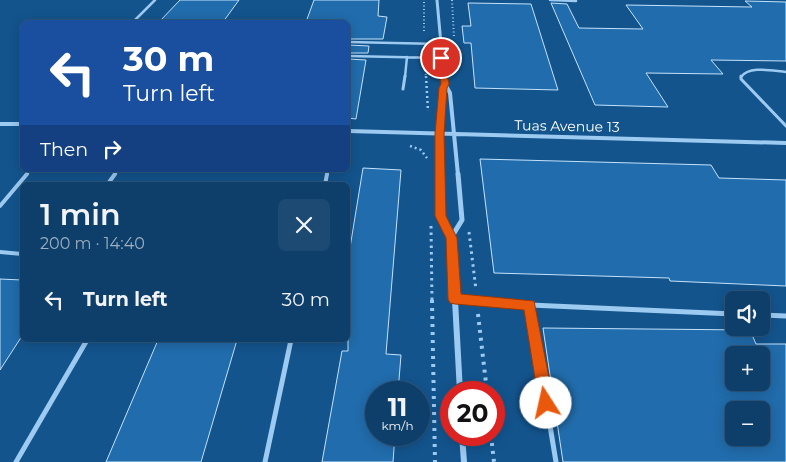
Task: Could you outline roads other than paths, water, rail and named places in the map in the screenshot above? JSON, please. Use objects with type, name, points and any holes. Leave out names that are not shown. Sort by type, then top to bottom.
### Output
[{"type":"street","points":[[438,0],[441,58],[445,84],[450,92],[452,134],[462,220],[451,238]]},
{"type":"street","points":[[445,84],[443,88],[440,134],[441,216],[451,238],[459,381]]},
{"type":"street","points":[[0,124],[20,124]]},
{"type":"street","name":"Tuas Avenue 13","points":[[350,132],[786,143]]},
{"type":"street","points":[[463,446],[464,462]]},
{"type":"lane","points":[[135,20],[154,0]]},
{"type":"lane","points":[[550,0],[576,1]]},
{"type":"lane","points":[[350,42],[440,44]]},
{"type":"lane","points":[[350,56],[441,58]]},
{"type":"lane","points":[[403,89],[407,57]]},
{"type":"lane","points":[[786,72],[745,72],[741,75],[741,79],[786,126]]},
{"type":"lane","points":[[0,206],[28,172]]},
{"type":"lane","points":[[0,252],[20,254]]},
{"type":"lane","points":[[455,299],[530,305],[725,314]]},
{"type":"lane","points":[[530,305],[556,462]]},
{"type":"lane","points":[[770,315],[786,316]]},
{"type":"lane","points":[[16,462],[86,342]]},
{"type":"lane","points":[[265,462],[291,342]]}]
